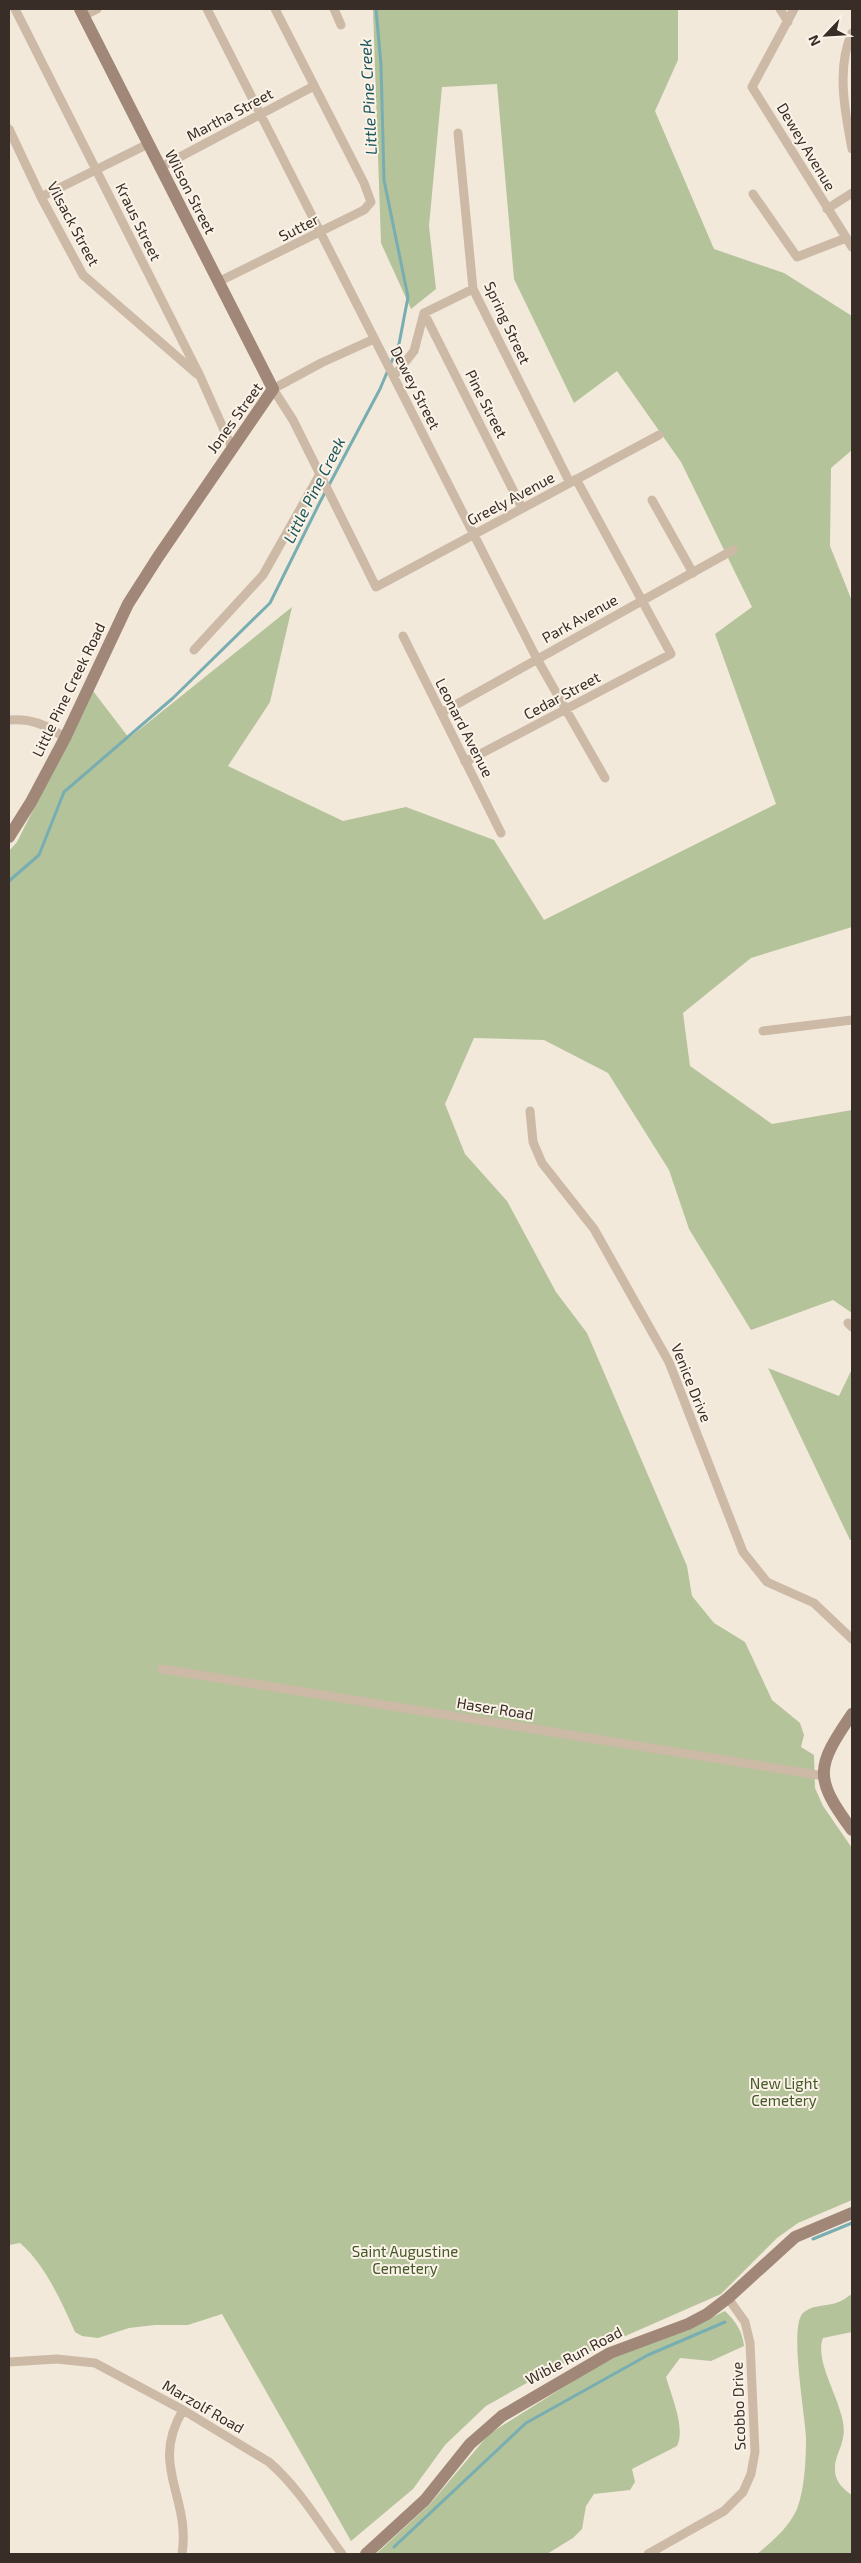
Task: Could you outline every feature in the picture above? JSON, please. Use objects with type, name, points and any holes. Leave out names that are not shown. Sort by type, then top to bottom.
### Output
[{"type":"street","name":"Kraus Street","points":[[16,9],[200,376],[232,448]]},
{"type":"street","points":[[81,12],[97,9]]},
{"type":"street","name":"Dewey Street","points":[[207,9],[537,659],[605,778]]},
{"type":"street","points":[[275,9],[314,86]]},
{"type":"street","points":[[334,9],[342,24]]},
{"type":"street","points":[[780,9],[788,22]]},
{"type":"street","points":[[788,22],[794,9]]},
{"type":"street","name":"Wilson Street","points":[[81,12],[273,389]]},
{"type":"street","name":"Dewey Avenue","points":[[788,22],[752,87],[852,247]]},
{"type":"street","points":[[852,33],[846,51],[844,82],[852,149]]},
{"type":"street","name":"Martha Street","points":[[159,168],[314,86]]},
{"type":"street","name":"Sutter","points":[[218,282],[364,210],[371,202],[364,183],[314,86]]},
{"type":"street","name":"Vilsack Street","points":[[9,129],[41,197],[83,275],[200,376]]},
{"type":"street","name":"Spring Street","points":[[458,133],[473,289],[573,481],[671,654]]},
{"type":"street","points":[[41,197],[97,171],[148,144]]},
{"type":"street","points":[[827,209],[852,193]]},
{"type":"street","points":[[752,194],[797,257],[846,238]]},
{"type":"street","points":[[394,376],[414,351],[424,312],[473,289]]},
{"type":"street","name":"Pine Street","points":[[424,312],[522,508]]},
{"type":"street","name":"Jones Street","points":[[158,557],[273,389],[321,363],[374,339]]},
{"type":"street","points":[[194,650],[263,575],[320,474],[293,420],[273,389]]},
{"type":"street","name":"Greely Avenue","points":[[320,474],[376,587],[659,435]]},
{"type":"street","points":[[652,500],[693,572]]},
{"type":"street","name":"Park Avenue","points":[[441,713],[733,550]]},
{"type":"street","name":"Little Pine Creek Road","points":[[9,837],[31,802],[65,738],[128,604],[158,557]]},
{"type":"street","name":"Leonard Avenue","points":[[403,636],[501,833]]},
{"type":"street","name":"Cedar Street","points":[[465,762],[671,654]]},
{"type":"street","points":[[9,720],[24,719],[49,726],[65,738]]},
{"type":"street","points":[[763,1031],[852,1020]]},
{"type":"street","name":"Venice Drive","points":[[530,1111],[532,1142],[542,1163],[594,1229],[659,1341],[743,1552],[767,1582],[814,1603],[852,1639]]},
{"type":"street","name":"Haser Road","points":[[162,1669],[824,1776]]},
{"type":"street","points":[[852,1714],[827,1751],[824,1776],[831,1800],[852,1830]]},
{"type":"street","name":"Wible Run Road","points":[[366,2554],[425,2500],[470,2444],[502,2416],[584,2366],[632,2344],[701,2318],[728,2298],[795,2237],[852,2213]]},
{"type":"street","name":"Scobbo Drive","points":[[648,2554],[724,2511],[742,2492],[752,2474],[755,2452],[750,2343],[745,2322],[728,2298]]},
{"type":"street","name":"Marzolf Road","points":[[9,2362],[57,2359],[95,2363],[183,2410],[246,2448],[279,2471],[292,2484],[342,2554]]},
{"type":"street","points":[[182,2554],[184,2529],[182,2511],[169,2465],[168,2453],[171,2434],[183,2410]]},
{"type":"green space","points":[[373,9],[678,9],[678,60],[655,111],[714,249],[784,273],[852,316],[852,450],[831,468],[830,546],[852,601],[852,927],[751,958],[683,1013],[690,1066],[772,1124],[852,1110],[852,1313],[833,1300],[751,1330],[689,1229],[669,1170],[608,1073],[544,1040],[474,1038],[445,1104],[465,1154],[507,1201],[556,1292],[587,1333],[687,1566],[692,1596],[714,1623],[745,1642],[772,1700],[800,1723],[804,1735],[801,1747],[814,1755],[815,1788],[823,1806],[852,1848],[852,2200],[798,2223],[777,2238],[721,2294],[557,2366],[486,2406],[445,2445],[413,2489],[351,2541],[222,2314],[188,2325],[155,2325],[129,2328],[98,2338],[82,2336],[75,2332],[52,2284],[29,2252],[20,2243],[9,2245],[9,851],[17,842],[93,691],[129,738],[292,607],[270,702],[228,766],[343,821],[406,807],[494,840],[544,920],[776,804],[715,634],[752,607],[681,462],[617,371],[574,403],[514,279],[497,84],[442,87],[429,226],[436,289],[411,309],[381,243]]},
{"type":"green space","points":[[768,1368],[839,1396],[852,1369],[852,1540],[850,1540]]},
{"type":"green space","points":[[852,2294],[852,2332],[823,2338],[821,2346],[824,2365],[842,2417],[844,2435],[835,2471],[841,2485],[852,2495],[852,2554],[757,2554],[785,2528],[794,2516],[802,2492],[806,2437],[799,2371],[797,2335],[799,2321],[803,2313],[809,2309],[837,2303]]},
{"type":"green space","points":[[725,2311],[738,2327],[744,2346],[711,2361],[680,2358],[666,2377],[679,2421],[680,2430],[677,2446],[632,2469],[635,2482],[630,2490],[594,2494],[586,2506],[582,2529],[573,2538],[547,2554],[376,2554],[430,2504],[489,2434],[607,2360],[688,2329]]},
{"type":"waterway","name":"Little Pine Creek","points":[[9,881],[39,855],[64,792],[173,698],[270,603],[320,502],[380,389],[399,344],[408,297],[384,180],[381,65],[376,9]]},
{"type":"waterway","points":[[813,2239],[852,2223]]},
{"type":"waterway","points":[[394,2547],[526,2423],[648,2355],[725,2322]]},
{"type":"park label","name":"New Light Cemetery","points":[[784,2092]]},
{"type":"park label","name":"Saint Augustine Cemetery","points":[[405,2260]]}]
